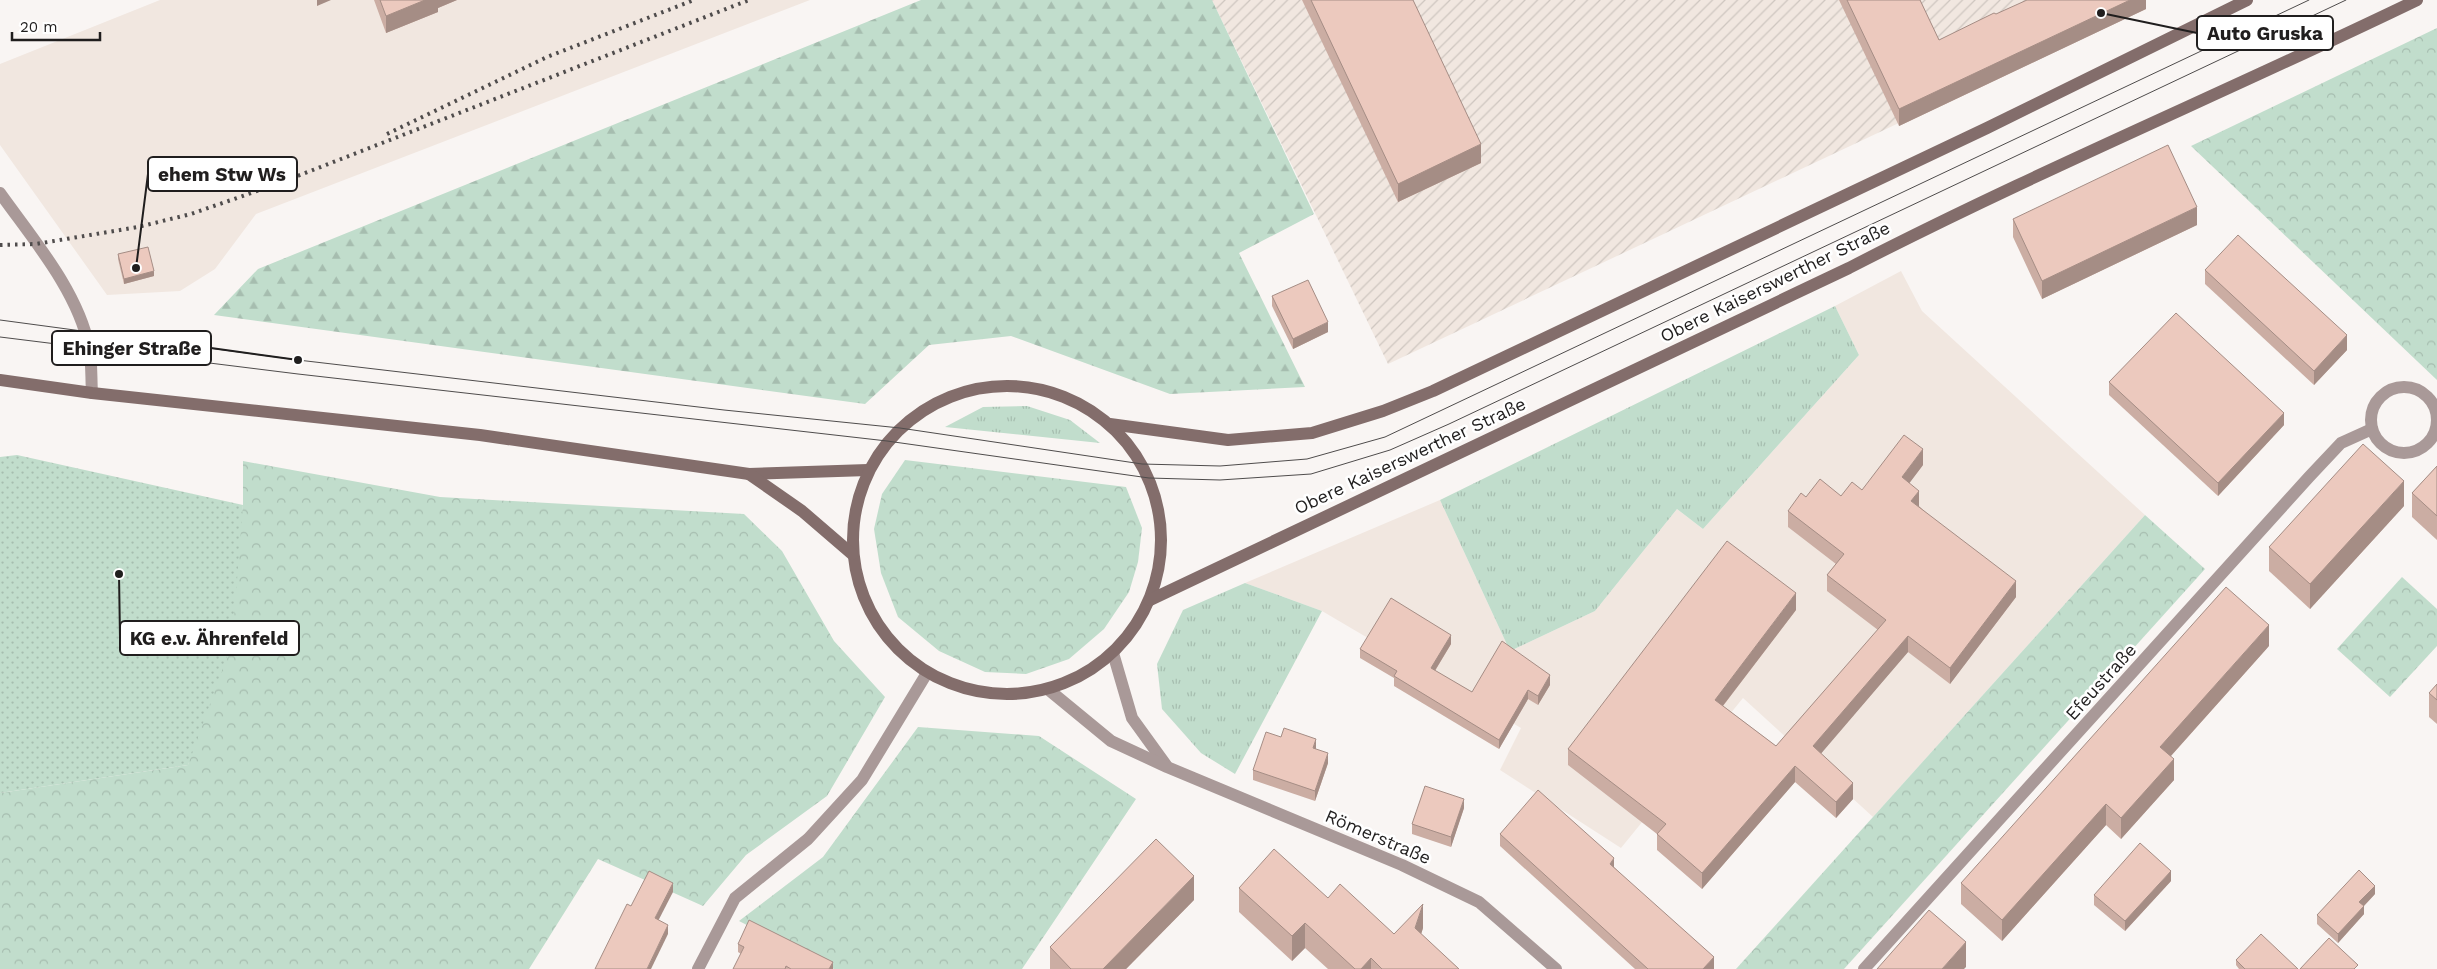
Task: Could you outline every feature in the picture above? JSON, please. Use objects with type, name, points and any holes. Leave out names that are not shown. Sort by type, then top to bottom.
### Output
[{"type":"street","points":[[1110,424],[1228,440],[1312,433],[1383,411],[1434,391],[1988,128],[2247,0]]},
{"type":"street","name":"Obere Kaiserswerther Straße","points":[[1150,600],[1840,272],[1917,233],[2417,0]]},
{"type":"street","points":[[0,193],[76,305],[90,348],[92,393]]},
{"type":"street","points":[[0,380],[92,393],[480,435],[749,474],[868,470]]},
{"type":"street","points":[[1027,386],[1071,399],[1110,424],[1142,464],[1149,478],[1160,518],[1161,560],[1150,600],[1135,629],[1113,654],[1083,676],[1049,690],[1007,696],[965,690],[927,673],[904,656],[884,635],[863,597],[852,554],[854,511],[868,470],[888,441],[900,428],[938,401],[981,387],[1027,386]]},
{"type":"street","points":[[2408,387],[2427,397],[2436,416],[2432,437],[2416,451],[2405,453],[2389,449],[2376,439],[2372,429],[2371,418],[2378,399],[2387,392],[2397,388],[2408,387]]},
{"type":"street","name":"Efeustraße","points":[[1864,969],[2309,477],[2341,443],[2372,429]]},
{"type":"street","points":[[749,474],[802,511],[852,554]]},
{"type":"street","points":[[1113,654],[1132,718],[1167,767]]},
{"type":"street","points":[[698,969],[735,898],[808,840],[862,780],[927,673]]},
{"type":"street","name":"Römerstraße","points":[[1049,690],[1111,740],[1167,767],[1402,865],[1479,902],[1556,969]]},
{"type":"shaded area","points":[[160,0],[810,0],[256,214],[215,269],[180,291],[107,295],[0,145],[0,64]]},
{"type":"shaded area","points":[[1212,0],[2142,0],[1971,89],[1388,364]]},
{"type":"shaded area","points":[[1901,271],[1922,311],[2145,515],[1873,817],[1743,698],[1621,848],[1500,770],[1521,728],[1322,611],[1245,583],[1440,500],[1510,651],[1595,611],[1677,509],[1703,529],[1859,355],[1835,306]]},
{"type":"green space","points":[[921,0],[1212,0],[1314,214],[1239,253],[1305,387],[1170,394],[1011,336],[929,345],[865,404],[214,315],[258,269]]},
{"type":"green space","points":[[2437,28],[2437,380],[2191,146]]},
{"type":"green space","points":[[1835,306],[1859,355],[1703,529],[1677,509],[1595,611],[1510,651],[1440,500]]},
{"type":"green space","points":[[1027,406],[1070,420],[1100,443],[945,427],[983,407]]},
{"type":"green space","points":[[17,455],[243,505],[232,643],[188,765],[0,793],[0,457]]},
{"type":"green space","points":[[905,460],[1126,487],[1142,528],[1138,562],[1129,592],[1104,629],[1069,659],[1026,674],[985,672],[939,651],[898,617],[881,573],[874,529],[882,494]]},
{"type":"green space","points":[[243,461],[440,497],[744,514],[782,551],[834,641],[885,697],[827,796],[746,855],[703,906],[598,859],[529,969],[0,969],[0,793],[188,765],[243,506]]},
{"type":"green space","points":[[2145,515],[2205,569],[1844,969],[1736,969]]},
{"type":"green space","points":[[2402,577],[2437,609],[2437,646],[2390,697],[2337,649]]},
{"type":"green space","points":[[1245,583],[1322,611],[1235,774],[1201,753],[1162,709],[1157,664],[1183,610]]},
{"type":"green space","points":[[918,727],[1039,736],[1136,799],[1022,969],[834,969],[739,921],[823,857]]},
{"type":"building","points":[[380,0],[425,0],[386,16]]},
{"type":"building","points":[[1311,0],[1413,0],[1481,144],[1398,184]]},
{"type":"building","points":[[1847,0],[1920,0],[1939,40],[1994,13],[1996,14],[2027,0],[2130,0],[1899,109]]},
{"type":"building","points":[[2168,145],[2197,207],[2042,281],[2013,219]]},
{"type":"building","points":[[2238,235],[2347,335],[2314,371],[2205,270]]},
{"type":"building","points":[[148,247],[154,271],[124,279],[118,254]]},
{"type":"building","points":[[1308,280],[1328,322],[1293,339],[1272,296]]},
{"type":"building","points":[[2176,313],[2284,413],[2218,483],[2109,382]]},
{"type":"building","points":[[1904,435],[1923,449],[1902,477],[1919,491],[1911,501],[2016,581],[1950,668],[1908,636],[1813,746],[1853,783],[1836,802],[1795,766],[1702,873],[1657,834],[1666,824],[1568,749],[1727,541],[1796,593],[1715,700],[1776,746],[1886,620],[1827,575],[1844,554],[1788,511],[1801,493],[1806,497],[1820,479],[1841,496],[1852,482],[1862,490]]},
{"type":"building","points":[[2363,444],[2404,481],[2310,584],[2269,547]]},
{"type":"building","points":[[2437,466],[2437,516],[2412,493]]},
{"type":"building","points":[[2226,587],[2269,625],[2160,747],[2174,759],[2121,818],[2106,804],[2002,920],[1961,883]]},
{"type":"building","points":[[1391,598],[1451,635],[1431,668],[1472,692],[1502,641],[1550,675],[1538,696],[1528,690],[1499,740],[1394,676],[1397,671],[1360,649]]},
{"type":"building","points":[[2437,684],[2437,700],[2429,693]]},
{"type":"building","points":[[1284,728],[1316,739],[1313,748],[1328,753],[1315,791],[1253,770],[1266,732],[1281,737]]},
{"type":"building","points":[[1425,786],[1464,799],[1451,837],[1412,824]]},
{"type":"building","points":[[1538,790],[1614,858],[1610,864],[1714,957],[1703,969],[1648,969],[1500,834]]},
{"type":"building","points":[[1156,839],[1194,876],[1103,969],[1071,969],[1050,947]]},
{"type":"building","points":[[2140,843],[2171,871],[2125,921],[2094,895]]},
{"type":"building","points":[[1274,849],[1328,898],[1340,884],[1394,934],[1423,904],[1415,928],[1459,969],[1382,969],[1371,958],[1361,969],[1355,969],[1305,923],[1292,936],[1239,888]]},
{"type":"building","points":[[2359,870],[2375,886],[2359,902],[2364,906],[2338,934],[2317,915]]},
{"type":"building","points":[[649,871],[673,883],[655,918],[668,925],[647,969],[595,969],[627,904],[631,906]]},
{"type":"building","points":[[1929,910],[1966,942],[1942,969],[1877,969]]},
{"type":"building","points":[[749,920],[833,962],[829,969],[791,969],[786,966],[785,969],[733,969],[744,947],[738,944]]},
{"type":"building","points":[[2261,934],[2298,969],[2245,969],[2236,960]]},
{"type":"building","points":[[2329,938],[2358,965],[2354,969],[2300,969]]},
{"type":"tram line","points":[[0,320],[298,360],[724,410],[900,428],[1142,464],[1220,466],[1307,459],[1385,437],[2309,0]]},
{"type":"tram line","points":[[0,337],[298,374],[887,441],[1149,478],[1220,480],[1311,474],[1390,450],[1449,424],[2346,0]]},
{"type":"railway","points":[[387,134],[547,57],[694,0]]},
{"type":"railway","points":[[0,245],[36,244],[138,227],[191,214],[277,184],[749,0]]},
{"type":"place","name":"Auto Gruska","points":[[2101,13]]},
{"type":"place","name":"ehem Stw Ws","points":[[136,268]]},
{"type":"place","name":"Ehinger Straße","points":[[298,360]]},
{"type":"place","name":"KG e.v. Ährenfeld","points":[[119,574]]}]
